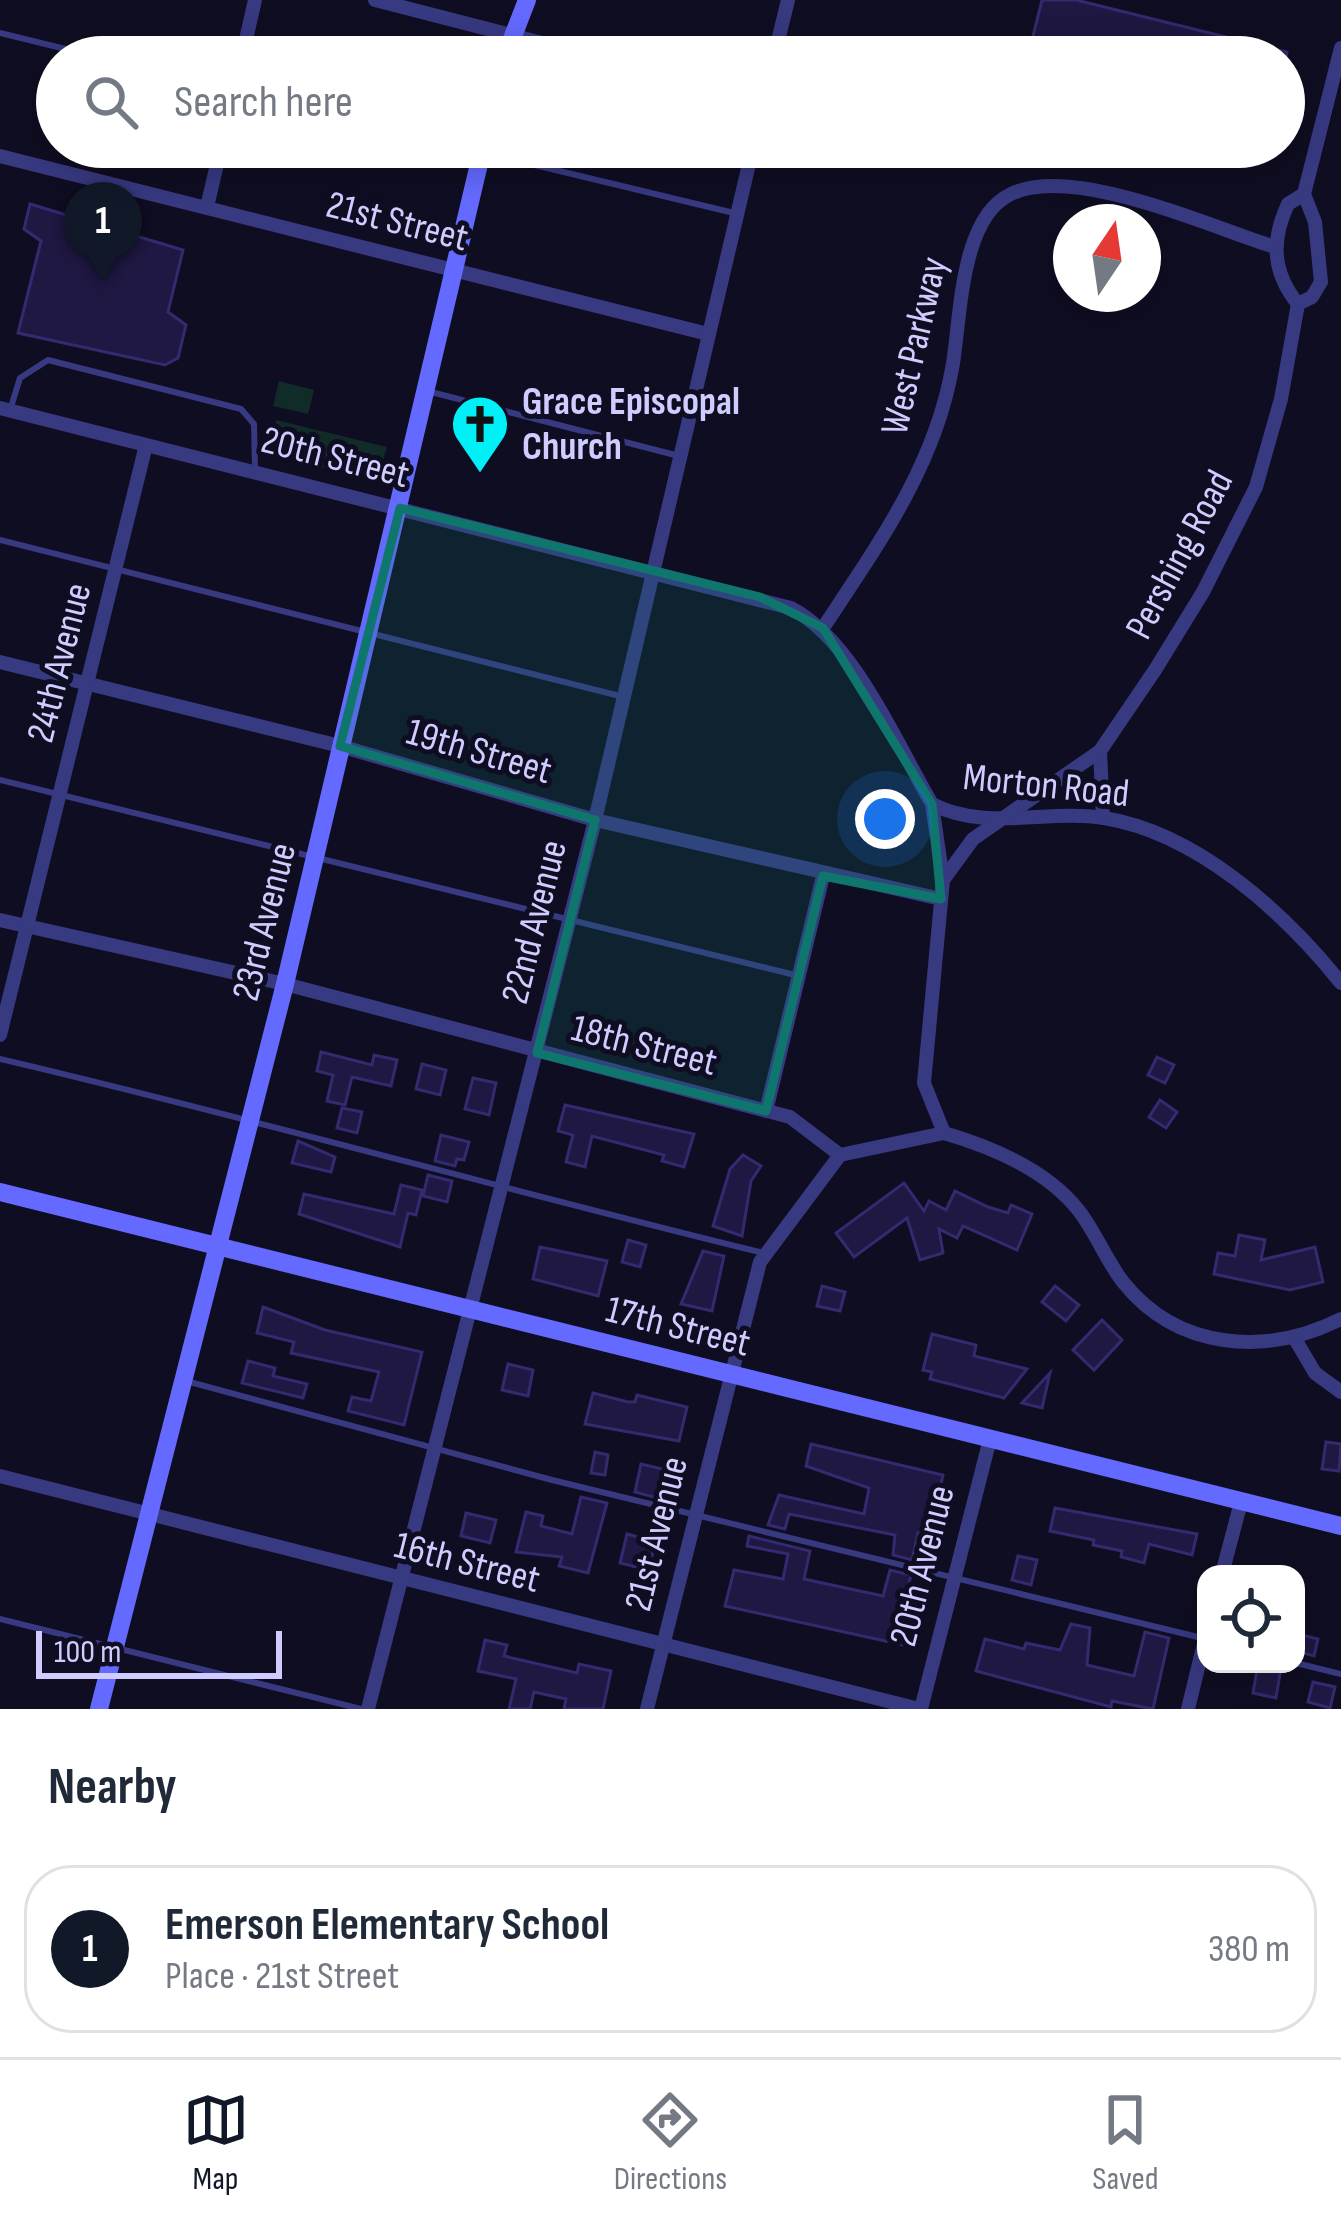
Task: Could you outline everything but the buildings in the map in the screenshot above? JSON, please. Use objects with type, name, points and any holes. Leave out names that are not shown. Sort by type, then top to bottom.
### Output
[{"type":"main road","points":[[511,34],[512,0]]},
{"type":"main road","points":[[511,34],[527,0]]},
{"type":"main road","name":"23rd Avenue","points":[[99,1709],[153,1514],[215,1247],[284,984],[478,168]]},
{"type":"main road","name":"17th Street","points":[[0,1192],[1341,1526]]},
{"type":"street","points":[[247,36],[255,0]]},
{"type":"street","points":[[375,0],[518,36]]},
{"type":"street","points":[[779,36],[788,0]]},
{"type":"street","points":[[1341,48],[1304,194],[1321,265],[1341,273]]},
{"type":"street","name":"21st Street","points":[[0,156],[36,165]]},
{"type":"street","name":"21st Street","points":[[49,168],[708,334]]},
{"type":"street","points":[[207,207],[216,168]]},
{"type":"street","name":"22nd Avenue","points":[[365,1709],[436,1450],[595,820],[748,168]]},
{"type":"street","name":"West Parkway","points":[[824,628],[900,514],[930,444],[952,373],[973,240],[995,206],[1011,194],[1049,186],[1109,194],[1275,247]]},
{"type":"street","points":[[1298,304],[1280,273],[1275,247],[1288,204],[1304,194]]},
{"type":"street","name":"Pershing Road","points":[[943,880],[957,854],[1100,751],[1155,670],[1235,535],[1269,452],[1298,304],[1312,297],[1322,282],[1321,265]]},
{"type":"street","name":"20th Street","points":[[5,410],[655,570]]},
{"type":"street","name":"24th Avenue","points":[[0,1035],[146,445]]},
{"type":"street","points":[[655,570],[790,608],[824,628]]},
{"type":"street","name":"Morton Road","points":[[824,628],[932,804],[978,820],[1102,818],[1187,849],[1308,942],[1341,982]]},
{"type":"street","name":"19th Street","points":[[0,662],[340,746],[595,820],[823,876],[941,899]]},
{"type":"street","points":[[1100,751],[1102,818]]},
{"type":"street","points":[[932,804],[943,880],[924,1083],[944,1133]]},
{"type":"street","points":[[766,1111],[823,876]]},
{"type":"street","name":"18th Street","points":[[0,920],[284,984],[790,1117],[840,1155]]},
{"type":"street","points":[[732,1374],[766,1253],[840,1155],[944,1133],[1017,1161],[1077,1208],[1123,1282],[1157,1317],[1220,1340],[1268,1344],[1295,1339],[1341,1319]]},
{"type":"street","points":[[1295,1339],[1315,1373],[1341,1392]]},
{"type":"street","name":"21st Avenue","points":[[647,1709],[732,1374]]},
{"type":"street","name":"20th Avenue","points":[[920,1709],[990,1439]]},
{"type":"street","name":"16th Street","points":[[0,1476],[920,1709]]},
{"type":"street","points":[[1224,1565],[1241,1502]]},
{"type":"street","points":[[1188,1709],[1197,1673]]},
{"type":"lane","points":[[0,33],[36,42]]},
{"type":"lane","points":[[554,168],[737,214]]},
{"type":"lane","points":[[5,410],[20,378],[48,360],[241,409],[254,424],[255,472]]},
{"type":"lane","points":[[427,391],[680,456]]},
{"type":"lane","points":[[0,540],[623,697]]},
{"type":"lane","points":[[0,780],[798,976]]},
{"type":"lane","points":[[0,1059],[248,1117],[502,1189],[766,1253]]},
{"type":"lane","points":[[182,1381],[436,1450],[1197,1635]]},
{"type":"lane","points":[[0,1619],[365,1709]]},
{"type":"lane","points":[[1305,1665],[1341,1675]]},
{"type":"highlighted area","points":[[400,508],[760,597],[823,628],[932,804],[941,899],[823,876],[766,1111],[537,1053],[595,820],[340,746]]},
{"type":"green space","points":[[279,381],[314,390],[308,414],[273,406]]},
{"type":"green space","points":[[276,420],[387,447],[382,463],[357,476],[272,456]]},
{"type":"place","name":"Emerson Elementary School","points":[[103,281]]},
{"type":"place","name":"Grace Episcopal Church","points":[[480,475]]}]
